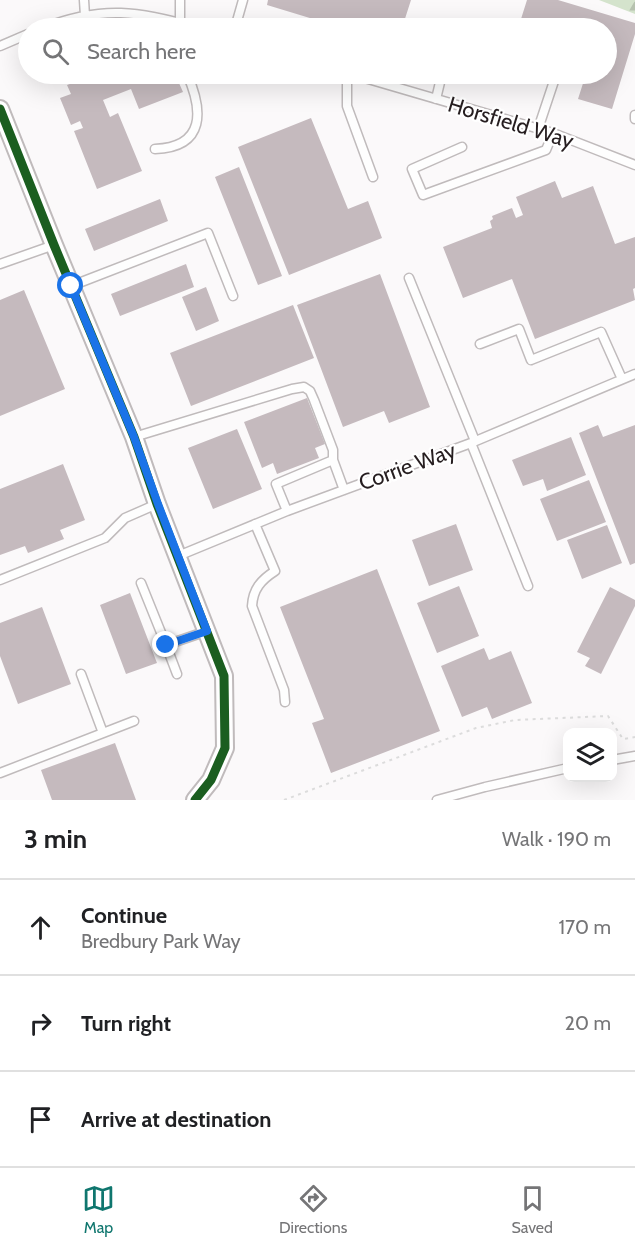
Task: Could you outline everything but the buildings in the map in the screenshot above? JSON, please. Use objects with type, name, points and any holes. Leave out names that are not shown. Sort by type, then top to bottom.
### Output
[{"type":"street","points":[[0,109],[134,437],[224,676],[225,748],[211,780],[195,800]]},
{"type":"lane","points":[[84,0],[85,16]]},
{"type":"lane","points":[[180,0],[180,18]]},
{"type":"lane","points":[[238,18],[243,0]]},
{"type":"lane","points":[[76,18],[99,13],[137,13],[158,18]]},
{"type":"lane","points":[[0,46],[18,38]]},
{"type":"lane","points":[[155,149],[188,140],[195,129],[198,117],[197,102],[191,84]]},
{"type":"lane","points":[[348,84],[347,106],[373,177]]},
{"type":"lane","name":"Horsfield Way","points":[[384,84],[553,133],[635,165]]},
{"type":"lane","points":[[436,99],[440,84]]},
{"type":"lane","points":[[538,129],[553,84]]},
{"type":"lane","points":[[462,147],[412,169],[423,195],[546,150],[553,133]]},
{"type":"lane","points":[[71,286],[208,233],[233,296]]},
{"type":"lane","points":[[0,264],[54,245]]},
{"type":"lane","points":[[409,278],[528,586]]},
{"type":"lane","points":[[480,344],[519,329],[531,360],[602,332],[622,380]]},
{"type":"lane","name":"Corrie Way","points":[[178,556],[287,511],[473,442],[635,374]]},
{"type":"lane","points":[[134,437],[304,387],[310,391],[314,400],[333,450],[333,460],[344,489]]},
{"type":"lane","points":[[287,511],[276,484],[333,460]]},
{"type":"lane","points":[[0,580],[105,538],[125,518],[158,504]]},
{"type":"lane","points":[[255,524],[275,571],[259,584],[253,594],[252,606],[284,690],[285,702]]},
{"type":"lane","points":[[141,583],[177,674]]},
{"type":"lane","points":[[166,645],[207,631]]},
{"type":"lane","points":[[81,674],[103,732]]},
{"type":"lane","points":[[0,773],[134,721]]},
{"type":"lane","points":[[617,759],[635,756]]},
{"type":"lane","points":[[437,800],[563,769]]},
{"type":"path","points":[[284,800],[476,728],[515,720],[608,716],[623,739],[635,737]]},
{"type":"green space","points":[[599,0],[635,0],[635,14]]},
{"type":"cycle path","points":[[0,109],[134,437],[157,504],[224,676],[225,748],[211,780],[195,800]]},
{"type":"route","points":[[71,286],[134,437],[207,631],[166,645]]}]
